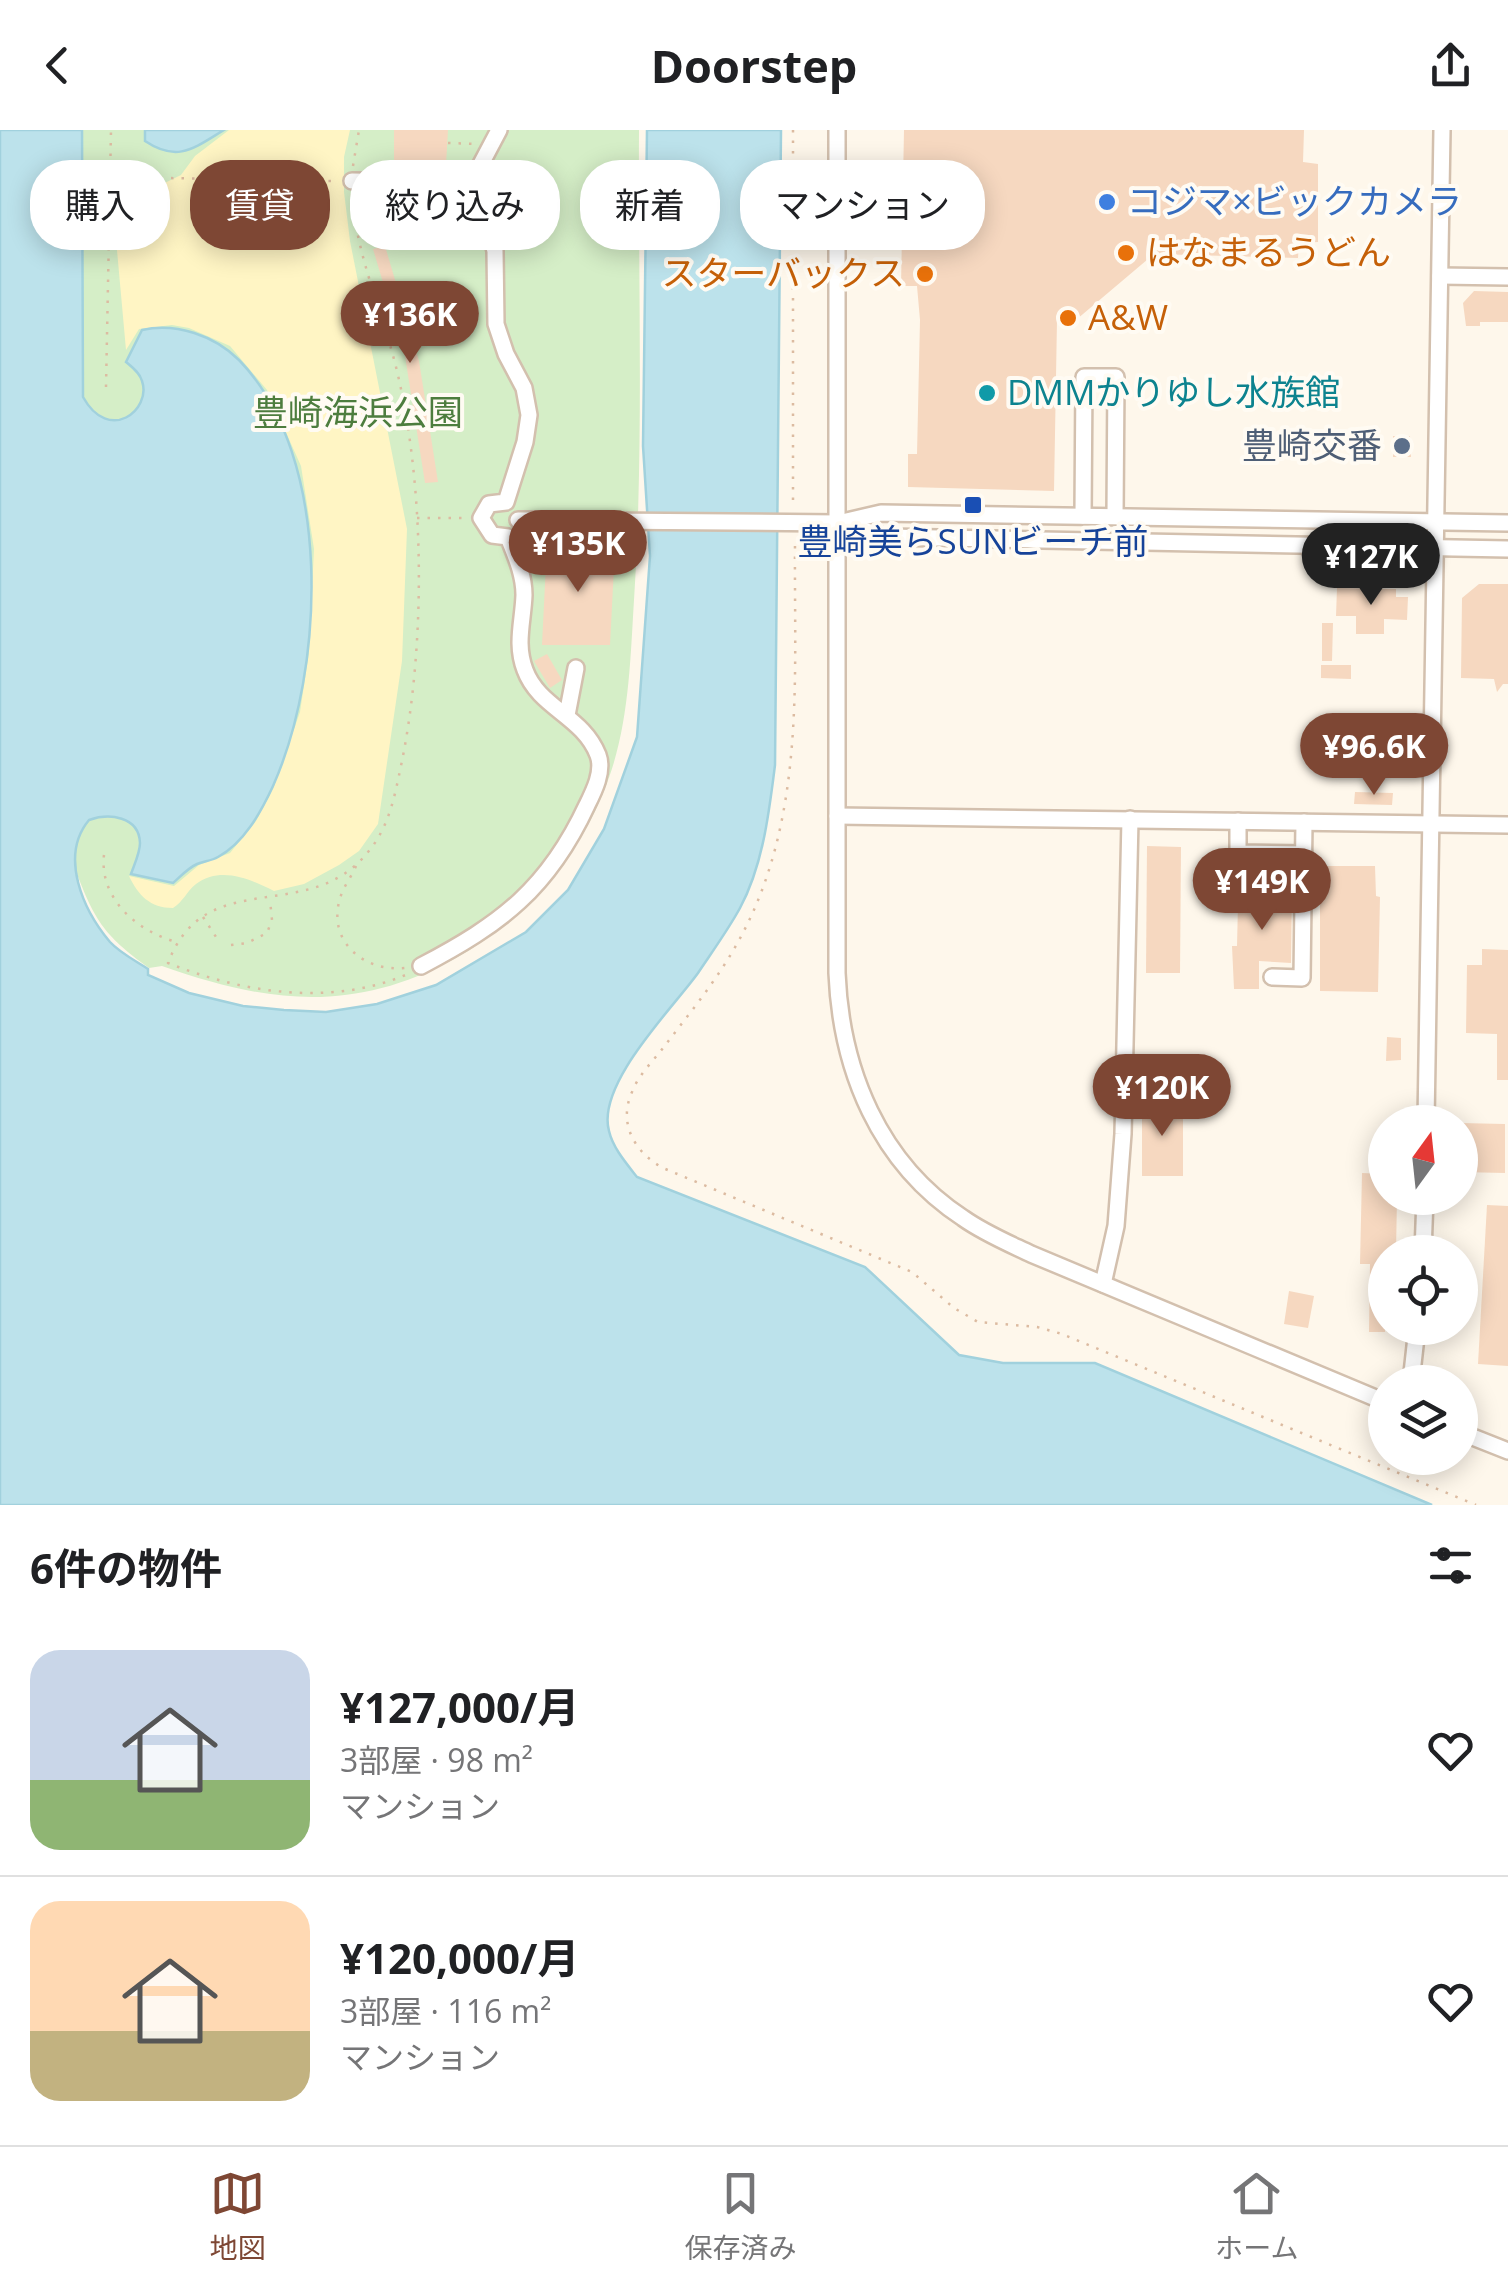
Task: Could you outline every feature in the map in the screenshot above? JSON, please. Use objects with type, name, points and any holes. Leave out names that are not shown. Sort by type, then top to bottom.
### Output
[{"type":"street","points":[[486,160],[499,130]]},
{"type":"street","points":[[837,130],[836,816],[840,1019],[849,1061],[872,1119],[912,1174],[959,1216],[1031,1254],[1368,1395]]},
{"type":"street","points":[[1426,1105],[1442,130]]},
{"type":"street","points":[[495,250],[496,324],[524,388],[529,415],[525,442],[506,502]]},
{"type":"street","points":[[1440,276],[1508,277]]},
{"type":"street","points":[[1083,516],[1084,377],[1116,377],[1115,516]]},
{"type":"street","points":[[421,966],[476,937],[508,912],[553,864],[592,794],[600,761],[593,744],[568,715],[540,696],[524,669],[519,632],[523,583],[508,536],[518,520],[515,510],[506,502],[489,504],[481,518],[482,525],[492,535],[508,536]]},
{"type":"street","points":[[838,523],[881,513],[1508,523]]},
{"type":"street","points":[[602,522],[789,516],[838,523],[887,537],[1508,549]]},
{"type":"street","points":[[518,520],[565,520]]},
{"type":"street","points":[[568,715],[576,668]]},
{"type":"street","points":[[836,816],[1508,825]]},
{"type":"street","points":[[1103,1284],[1116,1226],[1123,1134],[1130,819]]},
{"type":"street","points":[[1238,821],[1238,852],[1304,854]]},
{"type":"street","points":[[1272,977],[1302,978],[1304,822]]},
{"type":"street","points":[[1478,1439],[1508,1451]]},
{"type":"path","points":[[109,160],[111,130]]},
{"type":"path","points":[[355,160],[358,130]]},
{"type":"path","points":[[789,516],[793,130]]},
{"type":"path","points":[[448,143],[489,147]]},
{"type":"path","points":[[170,178],[350,182]]},
{"type":"path","points":[[106,387],[107,250]]},
{"type":"path","points":[[361,250],[395,365],[417,518],[416,653],[406,741],[388,819],[376,842],[356,866],[343,890],[337,913],[344,941],[354,955],[386,969],[421,966]]},
{"type":"path","points":[[417,518],[481,518]]},
{"type":"path","points":[[794,546],[793,755],[778,842],[762,892],[738,943],[631,1093],[628,1129],[641,1153],[663,1168],[912,1272],[954,1308],[978,1322],[1037,1327],[1062,1334],[1476,1505]]},
{"type":"path","points":[[104,855],[109,888],[125,913],[152,933],[178,942]]},
{"type":"path","points":[[356,866],[312,890],[230,902],[202,915],[178,942],[168,963],[262,990],[344,990],[402,977],[421,966]]},
{"type":"path","points":[[231,944],[247,943],[268,933],[272,920],[270,899]]},
{"type":"path","points":[[202,915],[218,940]]},
{"type":"green space","name":"豊崎海浜公園","points":[[81,130],[639,130],[639,160],[580,160],[580,250],[639,250],[637,541],[629,674],[612,770],[577,844],[543,889],[478,944],[416,977],[380,989],[309,997],[238,988],[162,966],[149,968],[101,924],[81,884],[74,866],[80,250],[170,250],[170,160],[81,160]]},
{"type":"sand","points":[[229,130],[350,130],[344,157],[344,192],[350,250],[407,529],[402,661],[378,824],[359,851],[304,884],[274,891],[245,879],[215,876],[196,884],[173,908],[146,899],[129,876],[174,886],[199,865],[230,853],[256,821],[273,789],[300,712],[309,652],[314,549],[301,466],[267,390],[230,346],[189,328],[172,325],[139,329],[126,350],[117,250],[170,250],[170,180],[181,175],[190,163],[190,250],[330,250],[330,160],[192,160]]},
{"type":"water","points":[[0,130],[82,130],[82,160],[30,160],[30,250],[82,250],[83,397],[93,411],[116,420],[135,411],[141,402],[141,378],[126,362],[142,330],[168,328],[207,338],[239,360],[270,402],[292,451],[305,507],[311,566],[310,626],[303,684],[290,738],[263,806],[244,835],[227,851],[194,866],[173,883],[131,874],[140,843],[129,822],[114,817],[89,820],[76,850],[75,866],[84,899],[110,942],[148,969],[148,975],[189,993],[243,1006],[326,1012],[377,1004],[436,985],[526,932],[568,890],[604,829],[637,737],[650,556],[643,446],[645,250],[720,250],[720,160],[647,160],[647,130],[781,130],[781,160],[740,160],[740,250],[780,250],[775,765],[767,820],[760,857],[740,908],[698,973],[639,1048],[614,1091],[608,1112],[614,1143],[637,1177],[865,1267],[959,1355],[1003,1363],[1095,1363],[1432,1505],[0,1505]]},
{"type":"water","points":[[145,130],[224,130],[195,147],[177,152],[145,141]]},
{"type":"building","points":[[394,130],[448,130],[446,160],[394,160]]},
{"type":"building","points":[[904,130],[1304,130],[1303,162],[1318,164],[1318,242],[1299,243],[1298,258],[1154,254],[1070,325],[1057,320],[1054,491],[908,487],[908,454],[917,454],[920,320],[917,286],[901,286],[902,250],[985,250],[985,160],[903,160]]},
{"type":"building","points":[[373,250],[386,250],[419,361],[438,482],[425,483],[405,356]]},
{"type":"building","points":[[1474,291],[1508,292],[1508,322],[1466,326],[1463,303]]},
{"type":"building","name":"豊崎交番","points":[[1393,436],[1410,436],[1411,457],[1393,457]]},
{"type":"building","points":[[547,543],[615,547],[610,645],[542,645]]},
{"type":"building","points":[[1479,584],[1508,584],[1508,684],[1497,692],[1494,679],[1461,678],[1462,598]]},
{"type":"building","points":[[1337,588],[1396,589],[1396,597],[1408,597],[1407,620],[1384,619],[1384,634],[1356,634],[1356,616],[1336,616]]},
{"type":"building","points":[[1322,623],[1333,623],[1332,661],[1322,661]]},
{"type":"building","points":[[547,654],[562,680],[550,688],[534,661]]},
{"type":"building","points":[[1321,665],[1351,665],[1351,679],[1321,678]]},
{"type":"building","points":[[1355,792],[1393,793],[1392,805],[1354,804]]},
{"type":"building","points":[[1147,846],[1181,847],[1180,973],[1146,973]]},
{"type":"building","points":[[1320,866],[1375,866],[1376,896],[1380,897],[1378,992],[1320,991]]},
{"type":"building","points":[[1246,886],[1292,889],[1291,963],[1259,961],[1259,989],[1234,989],[1232,946],[1237,946],[1238,904],[1242,905],[1243,890]]},
{"type":"building","points":[[1482,949],[1508,950],[1508,1080],[1497,1080],[1497,1034],[1466,1033],[1467,965],[1482,965]]},
{"type":"building","points":[[1387,1037],[1401,1038],[1401,1060],[1386,1061]]},
{"type":"building","points":[[1142,1102],[1183,1102],[1183,1176],[1142,1176]]},
{"type":"building","points":[[1478,1123],[1505,1124],[1505,1173],[1478,1172]]},
{"type":"building","points":[[1362,1173],[1368,1173],[1368,1215],[1397,1215],[1396,1235],[1368,1235],[1368,1264],[1360,1264]]},
{"type":"building","points":[[1487,1205],[1508,1206],[1508,1366],[1478,1364]]},
{"type":"building","points":[[1289,1291],[1314,1296],[1308,1328],[1284,1324]]},
{"type":"place","name":"コジマ×ビックカメラ","points":[[1107,202]]},
{"type":"place","name":"はなまるうどん","points":[[1126,253]]},
{"type":"place","name":"スターバックス","points":[[925,274]]},
{"type":"place","name":"A&W","points":[[1068,318]]},
{"type":"place","name":"DMMかりゆし水族館","points":[[987,393]]},
{"type":"place","name":"豊崎交番","points":[[1402,446]]},
{"type":"place","name":"豊崎美らSUNビーチ前","points":[[973,505]]}]
